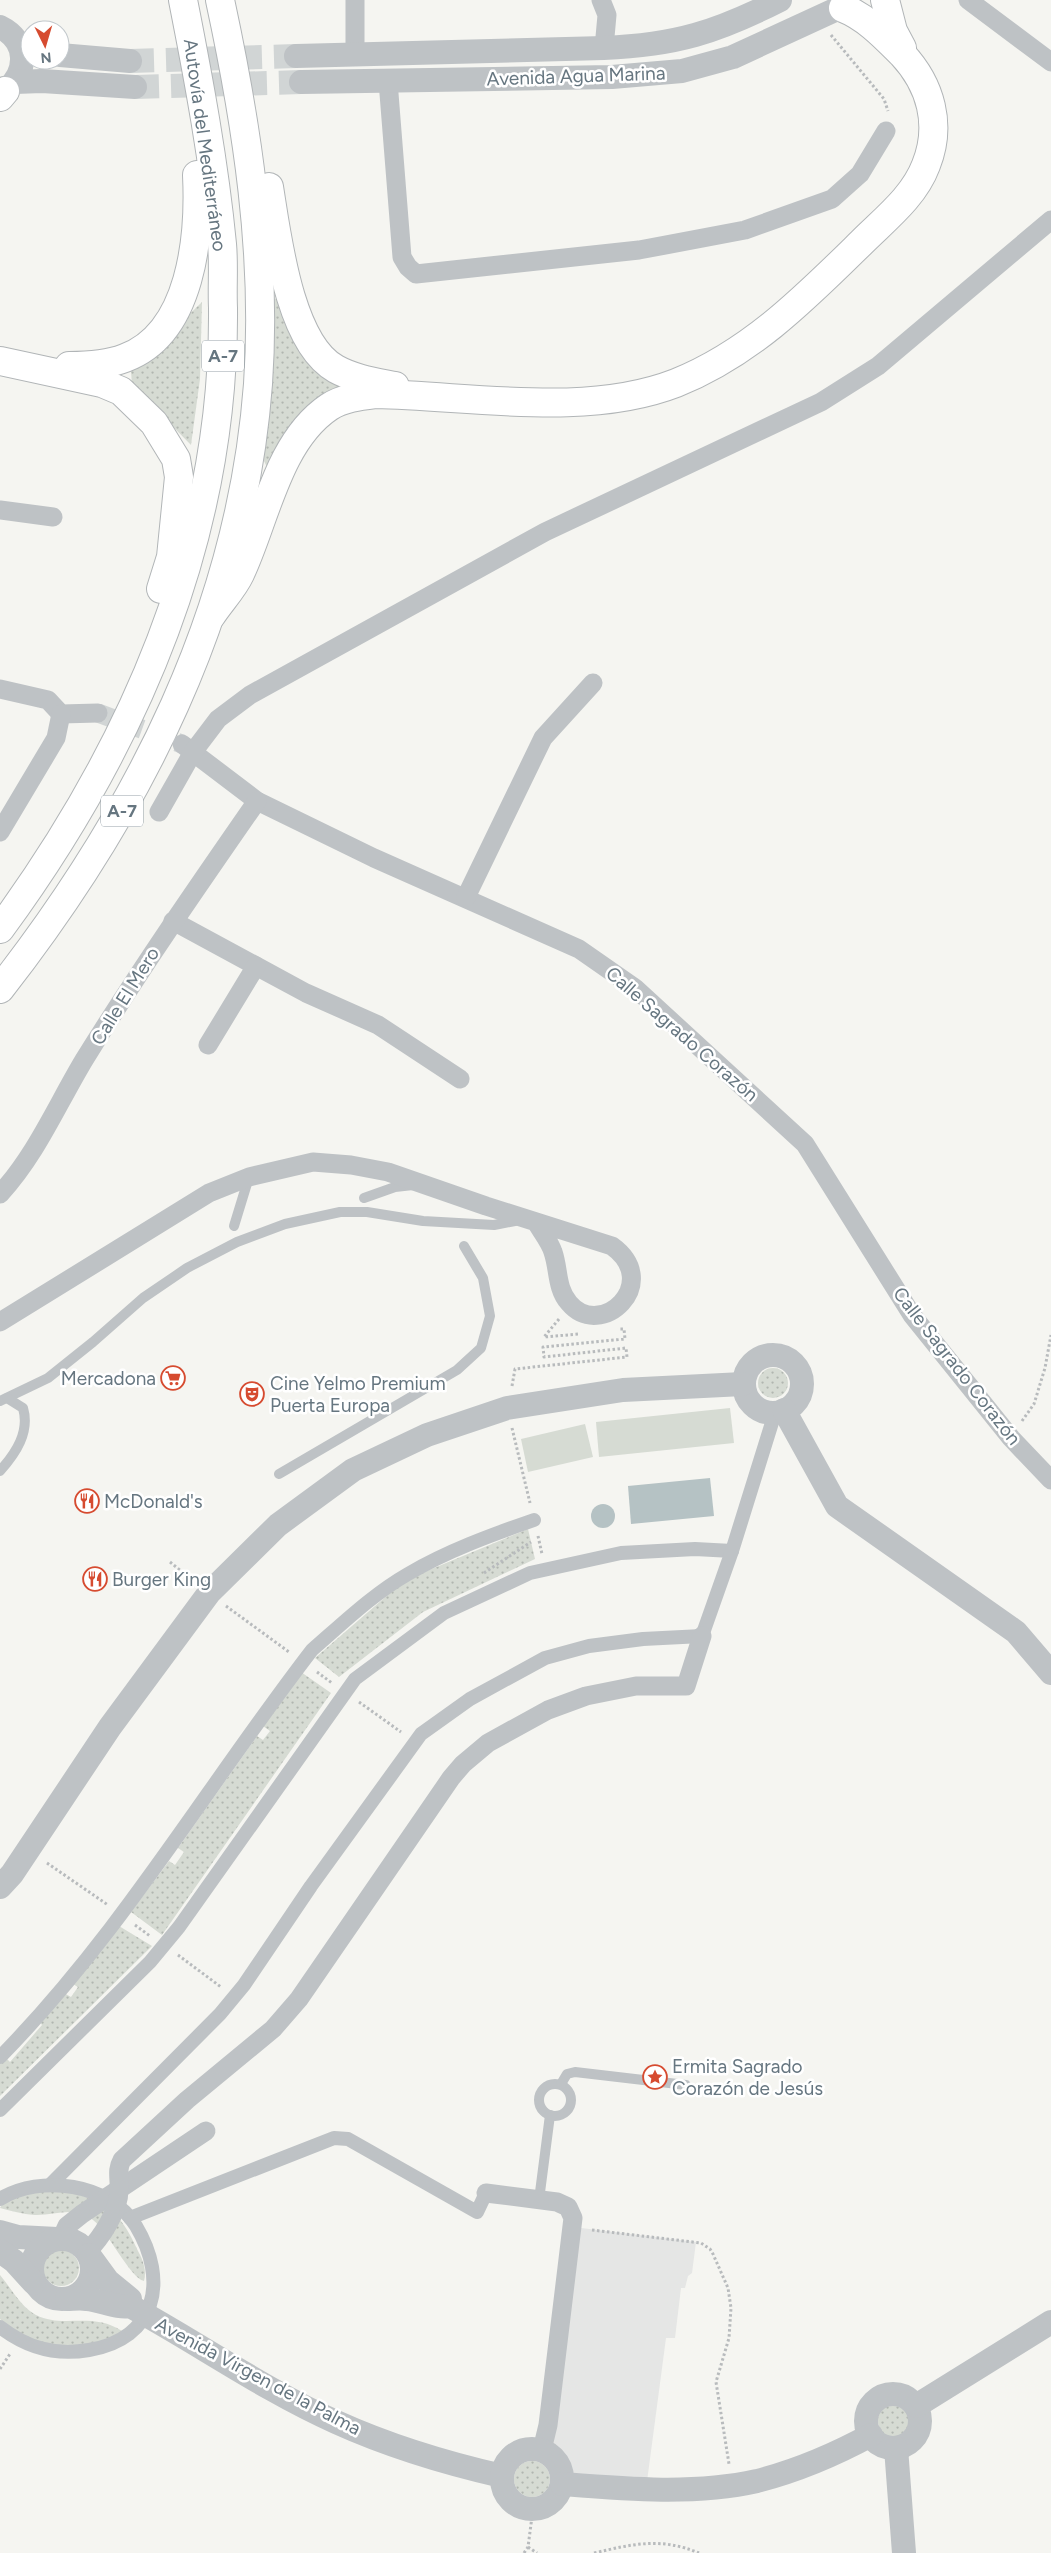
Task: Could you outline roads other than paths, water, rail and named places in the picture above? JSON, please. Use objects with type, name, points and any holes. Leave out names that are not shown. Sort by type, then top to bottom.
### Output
[{"type":"highway","name":"Autovía del Mediterráneo","points":[[0,929],[86,799],[136,702],[183,585],[204,507],[220,397],[223,344],[222,246],[203,102],[183,0]]},
{"type":"highway","name":"Autovía del Mediterráneo","points":[[0,989],[72,890],[120,815],[167,725],[211,616],[226,568],[244,493],[258,384],[259,312],[256,224],[240,95],[220,0]]},
{"type":"highway","points":[[211,616],[239,576],[284,463],[298,438],[318,416],[330,407],[349,398],[376,394],[565,402],[630,396],[675,383],[710,366],[755,339],[801,301],[897,208],[920,179],[931,151],[934,130],[928,92],[893,31],[885,0]]},
{"type":"highway","points":[[836,6],[854,12],[873,26],[910,63]]},
{"type":"highway","points":[[240,95],[254,118],[262,138],[276,229],[287,282],[299,318],[320,356],[335,368],[355,377],[470,398]]},
{"type":"highway","points":[[5,362],[103,365],[140,351],[168,325],[182,296],[194,253],[198,210],[196,129],[203,102]]},
{"type":"highway","points":[[5,362],[95,381],[121,391],[154,423],[176,459],[179,477],[171,558],[154,614],[136,702]]},
{"type":"street","points":[[354,55],[355,0]]},
{"type":"street","name":"Avenida Agua Marina","points":[[296,56],[604,48],[654,44],[687,39],[725,26],[780,0]]},
{"type":"street","points":[[968,0],[1051,62]]},
{"type":"street","points":[[604,48],[607,3]]},
{"type":"street","name":"Avenida Agua Marina","points":[[301,82],[612,77],[682,71],[733,57],[836,6]]},
{"type":"street","points":[[0,27],[20,42]]},
{"type":"street","points":[[70,56],[130,61]]},
{"type":"street","points":[[5,91],[22,70]]},
{"type":"street","points":[[5,91],[42,81],[134,87]]},
{"type":"street","points":[[388,81],[402,257],[408,267],[416,274],[639,250],[745,230],[832,199],[860,174],[886,131]]},
{"type":"street","points":[[159,812],[187,748],[218,719],[250,695],[545,532],[821,402],[856,382],[878,366],[1051,220]]},
{"type":"street","points":[[0,510],[53,517]]},
{"type":"street","points":[[466,897],[543,738],[593,683]]},
{"type":"street","points":[[0,689],[48,700],[61,714],[98,713]]},
{"type":"street","points":[[3,823],[56,738],[61,714]]},
{"type":"street","name":"Calle Sagrado Corazón","points":[[187,748],[257,801],[374,858],[466,897],[579,949],[635,988],[805,1144],[912,1315],[1011,1438],[1051,1480]]},
{"type":"street","name":"Calle El Mero","points":[[0,1194],[19,1173],[84,1061],[174,921],[257,801]]},
{"type":"street","points":[[174,921],[306,993],[378,1025],[460,1079]]},
{"type":"street","points":[[208,1045],[256,966]]},
{"type":"street","points":[[0,1322],[209,1193],[249,1177],[313,1162],[351,1165],[388,1172],[612,1246],[622,1253],[629,1264],[632,1276],[631,1288],[625,1300],[617,1308],[605,1314],[593,1315],[580,1312],[570,1305],[563,1295],[553,1251],[531,1220]]},
{"type":"street","points":[[775,1354],[792,1362],[799,1369],[802,1388],[792,1405],[780,1412],[757,1408],[750,1402],[743,1384],[749,1366],[756,1359],[775,1354]]},
{"type":"street","points":[[0,1887],[12,1874],[110,1727],[209,1593],[278,1525],[353,1470],[427,1435],[508,1408],[623,1390],[743,1384]]},
{"type":"street","points":[[118,2203],[117,2173],[122,2160],[199,2090],[268,2034],[299,1999],[462,1764],[508,1730],[548,1710],[580,1698],[636,1686],[686,1686],[780,1412]]},
{"type":"street","points":[[780,1412],[837,1506],[1016,1632],[1051,1673]]},
{"type":"street","points":[[0,2057],[33,2024],[122,1915],[312,1650],[348,1619],[407,1574],[472,1542],[534,1520]]},
{"type":"street","points":[[0,2110],[150,1962],[179,1927],[355,1679],[444,1613],[530,1573],[622,1552],[696,1549],[732,1551]]},
{"type":"street","points":[[50,2185],[220,2014],[235,1996],[421,1734],[470,1699],[545,1658],[589,1646],[634,1640],[702,1636]]},
{"type":"street","points":[[88,2253],[118,2203],[206,2131]]},
{"type":"street","points":[[34,2283],[31,2274],[34,2255],[40,2247],[59,2239],[67,2226],[118,2203],[334,2138],[348,2139],[476,2212],[486,2193],[557,2202],[568,2207],[573,2218],[573,2227],[542,2450]]},
{"type":"street","points":[[0,2199],[21,2189],[65,2185],[118,2203],[136,2226],[146,2248],[153,2276],[153,2295],[138,2311],[136,2330],[121,2341],[99,2348],[72,2353],[46,2351],[18,2341],[0,2327]]},
{"type":"street","points":[[0,2232],[18,2237],[59,2239],[76,2242],[88,2253],[92,2264],[89,2283],[76,2296],[66,2299],[48,2296],[14,2261],[0,2251]]},
{"type":"street","name":"Avenida Virgen de la Palma","points":[[88,2253],[108,2281],[130,2300],[138,2311]]},
{"type":"street","name":"Avenida Virgen de la Palma","points":[[66,2299],[85,2298],[138,2311],[334,2422],[398,2447],[465,2468],[502,2476]]},
{"type":"street","points":[[916,2406],[1051,2322]]},
{"type":"street","points":[[899,2394],[916,2406],[920,2421],[916,2436],[911,2442],[896,2448],[882,2445],[871,2435],[866,2422],[867,2415],[873,2403],[879,2398],[885,2395],[899,2394]]},
{"type":"street","points":[[562,2484],[661,2490],[733,2484],[757,2480],[792,2470],[846,2449],[871,2435]]},
{"type":"street","points":[[896,2448],[904,2553]]},
{"type":"street","points":[[524,2449],[542,2450],[550,2454],[560,2468],[562,2484],[559,2494],[543,2507],[523,2508],[507,2496],[502,2476],[504,2467],[516,2453],[524,2449]]},
{"type":"lane","points":[[234,1226],[249,1177]]},
{"type":"lane","points":[[364,1198],[395,1187],[423,1184]]},
{"type":"lane","points":[[4,1400],[48,1378],[143,1298],[187,1268],[237,1242],[285,1224],[340,1212],[367,1212],[423,1221],[494,1225],[531,1220]]},
{"type":"lane","points":[[279,1474],[457,1370],[481,1348],[490,1316],[483,1278],[464,1246]]},
{"type":"lane","points":[[0,1471],[20,1442],[27,1422],[23,1408],[4,1400]]},
{"type":"lane","points":[[561,2084],[567,2074],[575,2072],[686,2085]]},
{"type":"lane","points":[[561,2084],[571,2094],[569,2108],[557,2116],[550,2115],[540,2105],[539,2098],[547,2086],[561,2084]]},
{"type":"lane","points":[[540,2200],[550,2115]]},
{"type":"tunnel","points":[[130,61],[296,56]]},
{"type":"tunnel","points":[[135,87],[301,82]]},
{"type":"tunnel","points":[[98,713],[182,744]]},
{"type":"place","name":"Mercadona","points":[[173,1378]]},
{"type":"place","name":"Cine Yelmo Premium Puerta Europa","points":[[252,1394]]},
{"type":"place","name":"McDonald's","points":[[87,1501]]},
{"type":"place","name":"Burger King","points":[[95,1579]]},
{"type":"place","name":"Ermita Sagrado Corazón de Jesús","points":[[655,2077]]}]
